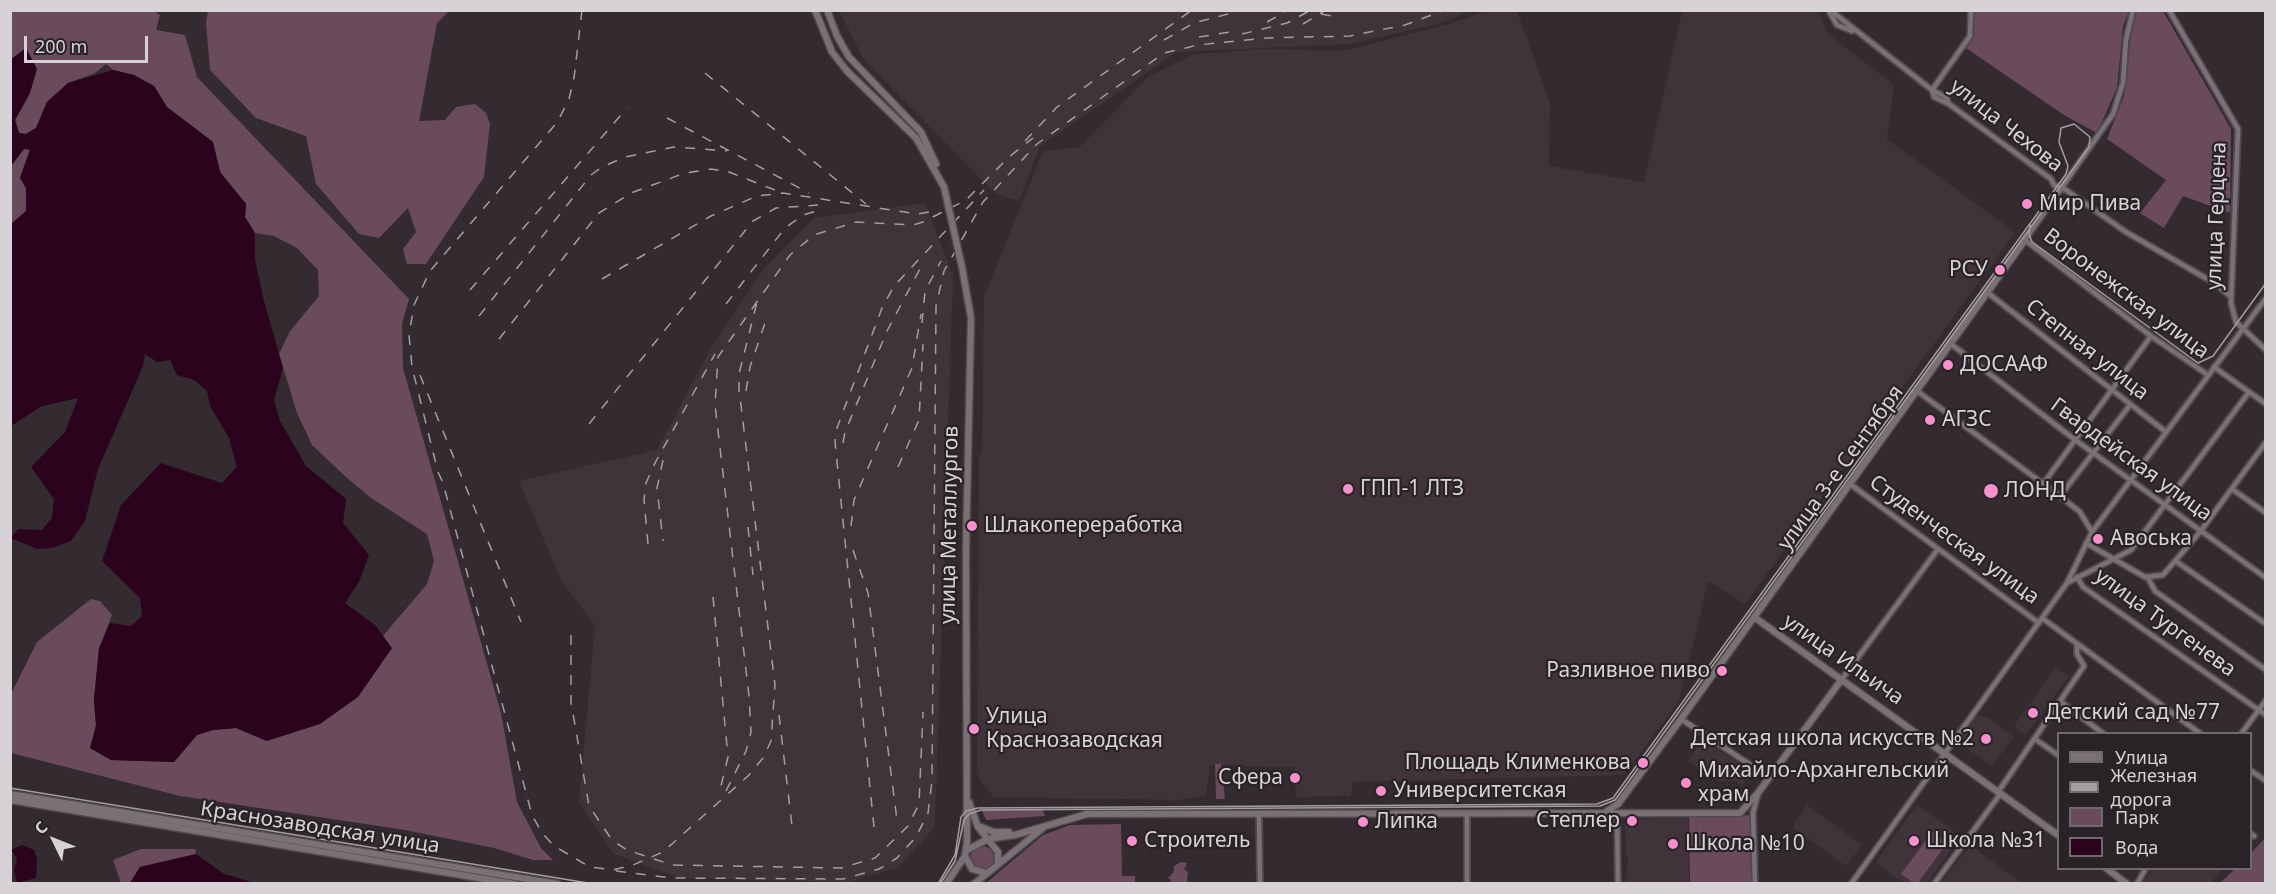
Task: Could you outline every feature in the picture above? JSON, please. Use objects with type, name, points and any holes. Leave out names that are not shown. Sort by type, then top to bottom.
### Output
[{"type":"main road","points":[[815,10],[832,52],[847,71],[916,138],[944,187]]},
{"type":"main road","points":[[827,10],[837,36],[849,57],[921,132],[930,147],[944,187]]},
{"type":"main road","name":"улица Металлургов","points":[[944,187],[971,318],[966,537],[965,784]]},
{"type":"main road","name":"улица 3-е Сентября","points":[[1603,812],[1618,804],[1681,719],[2025,240]]},
{"type":"main road","name":"улица Ильича","points":[[1754,617],[2057,834]]},
{"type":"main road","points":[[947,883],[966,853],[988,839],[1087,814],[1740,813],[1770,778],[1842,679]]},
{"type":"main road","points":[[965,784],[976,823],[998,852],[998,863]]},
{"type":"main road","points":[[965,784],[966,853],[972,869],[987,873]]},
{"type":"main road","points":[[10,794],[75,807]]},
{"type":"main road","points":[[10,800],[75,807]]},
{"type":"main road","points":[[1618,804],[1625,814]]},
{"type":"main road","name":"Краснозаводская улица","points":[[75,807],[515,884]]},
{"type":"main road","name":"Краснозаводская улица","points":[[75,807],[558,884]]},
{"type":"main road","points":[[976,823],[993,832],[1027,831]]},
{"type":"main road","points":[[974,884],[1049,825]]},
{"type":"main road","points":[[2109,870],[2127,884]]},
{"type":"street","points":[[1932,90],[1970,36],[1971,10]]},
{"type":"street","name":"улица 3-е Сентября","points":[[2025,240],[2113,114],[2123,83],[2126,40],[2133,10]]},
{"type":"street","name":"улица Герцена","points":[[2169,10],[2238,129],[2230,296],[2236,322],[2243,329]]},
{"type":"street","name":"улица Чехова","points":[[1830,12],[1932,90],[1946,97],[1949,104],[2061,189],[2126,232],[2216,284],[2230,296]]},
{"type":"street","name":"Воронежская улица","points":[[2025,240],[2151,336],[2208,375]]},
{"type":"street","name":"Степная улица","points":[[1988,293],[2166,432]]},
{"type":"street","points":[[1851,884],[2067,583],[2092,532],[2265,298]]},
{"type":"street","points":[[2243,329],[2265,350]]},
{"type":"street","points":[[2043,483],[2073,439],[2151,336]]},
{"type":"street","name":"Гвардейская улица","points":[[1951,344],[2073,439],[2265,578]]},
{"type":"street","name":"Воронежская улица","points":[[2214,367],[2265,404]]},
{"type":"street","points":[[1917,391],[2080,512],[2092,532]]},
{"type":"street","points":[[2067,583],[2131,550],[2249,392]]},
{"type":"street","points":[[2060,496],[2130,405]]},
{"type":"street","points":[[2148,578],[2166,573],[2177,562],[2265,442]]},
{"type":"street","points":[[2259,451],[2265,456]]},
{"type":"street","name":"Студенческая улица","points":[[1850,484],[1938,549],[2078,644],[2198,732]]},
{"type":"street","points":[[2232,489],[2265,513]]},
{"type":"street","points":[[2086,543],[2148,578],[2155,591],[2265,670]]},
{"type":"street","points":[[1842,679],[1938,549]]},
{"type":"street","points":[[2177,562],[2265,624]]},
{"type":"street","name":"улица Тургенева","points":[[2077,577],[2083,587],[2265,715]]},
{"type":"street","points":[[1934,884],[2084,666],[2077,654],[2078,644]]},
{"type":"street","points":[[2242,732],[2265,700]]},
{"type":"street","points":[[2061,702],[2101,732]]},
{"type":"street","points":[[1681,719],[1770,778]]},
{"type":"street","points":[[2035,739],[2057,754]]},
{"type":"street","points":[[2252,771],[2265,781]]},
{"type":"street","points":[[1755,884],[1754,813],[1758,793]]},
{"type":"street","points":[[1467,813],[1467,884]]},
{"type":"street","points":[[1617,813],[1618,884]]},
{"type":"street","points":[[1740,813],[1754,813]]},
{"type":"street","points":[[1259,815],[1260,884]]},
{"type":"street","points":[[2137,884],[2145,870]]},
{"type":"shaded area","points":[[839,11],[1471,11],[1441,23],[1350,44],[1177,52],[1040,146],[1019,201],[996,194],[864,60]]},
{"type":"shaded area","points":[[1487,11],[1517,11],[1550,103],[1549,166],[1644,182],[1682,11],[1819,11],[1826,32],[1894,85],[1887,139],[2015,232],[1745,604],[1708,581],[1679,701],[1624,775],[1353,782],[1351,796],[1296,797],[1294,767],[1210,765],[1206,795],[1179,800],[994,797],[981,782],[977,771],[979,457],[982,451],[984,297],[1043,151],[1080,147],[1149,76],[1195,54],[1266,49],[1343,51],[1449,24]]},
{"type":"shaded area","points":[[925,203],[953,276],[935,827],[899,867],[849,882],[679,878],[614,854],[579,802],[595,626],[561,580],[519,481],[657,450],[711,348],[762,271],[814,218]]},
{"type":"shaded area","points":[[2056,667],[2069,676],[2026,735],[2014,726]]},
{"type":"shaded area","name":"Детская школа искусств №2","points":[[1978,715],[1985,716],[2014,737],[1992,766],[1958,742]]},
{"type":"shaded area","points":[[1703,739],[1752,772],[1742,785],[1736,781],[1718,781],[1688,761]]},
{"type":"shaded area","points":[[1807,805],[1862,845],[1846,866],[1792,827]]},
{"type":"shaded area","points":[[1917,805],[1961,836],[1927,883],[1905,883],[1875,863]]},
{"type":"shaded area","points":[[1688,818],[1689,883],[1626,883],[1628,856],[1626,856],[1625,822],[1638,824],[1638,819]]},
{"type":"shaded area","points":[[1970,845],[2019,881],[2018,883],[1941,883]]},
{"type":"shaded area","points":[[2151,870],[2221,870],[2211,883],[2143,882]]},
{"type":"green space","points":[[11,11],[154,11],[160,15],[156,30],[185,35],[197,77],[409,299],[402,324],[403,368],[501,713],[517,802],[541,848],[553,860],[533,860],[494,848],[405,830],[180,796],[11,753],[11,694],[37,642],[91,599],[100,601],[112,615],[99,649],[94,700],[96,726],[90,748],[111,760],[174,762],[197,735],[213,730],[236,728],[267,741],[392,649],[383,636],[427,584],[434,561],[427,534],[371,498],[347,478],[312,445],[297,413],[279,354],[290,331],[319,296],[318,270],[297,248],[274,236],[255,233],[245,217],[246,204],[220,172],[213,142],[167,107],[154,86],[134,75],[113,70],[106,64],[95,73],[68,83],[47,102],[36,128],[26,134],[19,133],[15,120],[30,93],[26,48],[11,60]]},
{"type":"green space","points":[[208,11],[449,11],[437,23],[419,121],[445,120],[456,107],[475,104],[486,113],[490,124],[484,177],[426,264],[407,264],[403,249],[416,232],[408,208],[379,238],[359,234],[316,184],[306,136],[256,118],[210,70],[206,23]]},
{"type":"green space","points":[[1973,11],[2129,11],[2123,26],[2117,88],[2097,133],[2064,115],[1966,48],[1972,37]]},
{"type":"green space","points":[[2137,11],[2163,11],[2231,129],[2230,213],[2183,196],[2164,228],[2140,213],[2166,180],[2107,139],[2124,96],[2131,34]]},
{"type":"green space","points":[[24,149],[30,149],[20,178],[26,188],[26,211],[11,224],[11,166]]},
{"type":"green space","points":[[1215,764],[1221,764],[1225,799],[1216,799]]},
{"type":"green space","points":[[984,809],[1043,810],[1045,816],[986,820],[982,811]]},
{"type":"green space","points":[[1752,815],[1754,883],[1690,883],[1689,817]]},
{"type":"green space","points":[[1121,824],[1122,876],[1135,876],[1135,883],[986,883],[1043,835],[1070,825]]},
{"type":"green space","points":[[1932,832],[1947,843],[1918,883],[1914,883],[1901,874]]},
{"type":"green space","points":[[2265,838],[2265,883],[2220,883],[2234,870],[2252,870],[2252,852]]},
{"type":"green space","points":[[982,846],[991,849],[994,858],[991,867],[982,870],[973,867],[970,858],[973,849]]},
{"type":"green space","points":[[141,849],[195,849],[196,854],[140,867],[130,883],[121,883],[113,860]]},
{"type":"green space","points":[[1181,862],[1187,863],[1184,869],[1188,872],[1187,881],[1191,883],[1170,883],[1171,880],[1168,878],[1173,873],[1174,866]]},
{"type":"water","points":[[26,48],[37,69],[30,93],[15,120],[19,133],[26,134],[36,128],[47,102],[68,83],[113,70],[134,75],[154,86],[167,107],[213,142],[220,172],[246,204],[245,217],[255,233],[255,260],[283,368],[274,400],[280,421],[306,466],[346,499],[343,523],[369,555],[359,582],[345,603],[375,625],[392,648],[358,697],[320,724],[267,741],[236,728],[213,730],[197,735],[174,762],[111,760],[90,748],[96,726],[94,700],[99,648],[110,623],[131,626],[142,616],[140,598],[102,561],[121,505],[161,463],[222,483],[237,467],[229,438],[210,406],[207,391],[194,380],[177,375],[170,360],[157,362],[145,354],[143,366],[98,469],[85,521],[71,541],[52,548],[37,549],[11,538],[18,529],[42,530],[52,518],[54,499],[31,467],[65,432],[78,398],[42,406],[11,426],[11,224],[26,211],[26,188],[20,178],[30,150],[24,149],[11,166],[10,60]]},
{"type":"water","points":[[22,845],[34,850],[37,859],[36,878],[17,883],[14,870],[17,858],[11,850]]},
{"type":"water","points":[[196,854],[224,874],[255,883],[130,883],[140,867]]},
{"type":"tram line","points":[[938,884],[955,855],[961,817],[966,811],[978,808],[1597,804],[1613,798],[2066,174],[2068,166],[2059,142],[2061,128],[2074,124],[2090,137],[2089,147],[1615,800],[1600,806],[981,810],[969,814],[964,820],[955,861],[940,884]]},
{"type":"tram line","points":[[2030,225],[2029,234],[2032,242],[2198,363],[2213,356],[2266,283]]},
{"type":"tram line","points":[[10,788],[594,884]]},
{"type":"railway","points":[[582,10],[574,78],[569,99],[561,115],[430,271],[414,305],[409,335],[412,367],[438,472],[443,483],[532,815],[542,833],[554,846],[590,867],[613,870],[633,865],[663,852],[749,775],[763,758],[771,741],[775,685],[739,389],[739,374],[757,302]]},
{"type":"railway","points":[[1025,141],[1057,107],[1192,10]]},
{"type":"railway","points":[[1164,40],[1194,23],[1243,10]]},
{"type":"railway","points":[[1267,22],[1288,10]]},
{"type":"railway","points":[[1242,34],[1287,23],[1311,10]]},
{"type":"railway","points":[[1303,24],[1326,10]]},
{"type":"railway","points":[[616,871],[672,878],[843,879],[879,869],[897,858],[916,837],[928,813],[932,781],[936,306],[944,271],[983,202],[1037,144],[1164,53],[1198,45],[1266,38],[1350,36],[1405,25],[1445,10]]},
{"type":"railway","points":[[1321,14],[1337,17]]},
{"type":"railway","points":[[1199,37],[1230,32]]},
{"type":"railway","points":[[705,73],[866,204]]},
{"type":"railway","points":[[470,290],[627,108]]},
{"type":"railway","points":[[667,118],[809,193]]},
{"type":"railway","points":[[726,791],[746,751],[751,732],[749,696],[715,405],[718,357],[790,255],[814,235],[856,222],[913,225],[923,222],[966,200],[1009,157],[1033,138]]},
{"type":"railway","points":[[479,316],[591,175],[602,167],[625,157],[674,147],[727,151]]},
{"type":"railway","points":[[499,339],[599,213],[631,193],[685,173],[711,169],[729,172],[780,192]]},
{"type":"railway","points":[[874,827],[835,442],[837,428],[882,308],[894,286],[984,190]]},
{"type":"railway","points":[[602,279],[711,216],[757,196],[783,193],[917,214],[935,211]]},
{"type":"railway","points":[[589,424],[753,221],[776,208],[818,205]]},
{"type":"railway","points":[[726,304],[785,228],[803,215],[823,209]]},
{"type":"railway","points":[[922,323],[925,291],[941,261]]},
{"type":"railway","points":[[843,443],[845,432],[887,331],[922,265]]},
{"type":"railway","points":[[851,526],[854,500],[912,368],[921,314]]},
{"type":"railway","points":[[746,391],[750,367],[765,323]]},
{"type":"railway","points":[[898,467],[919,420],[923,344]]},
{"type":"railway","points":[[648,544],[644,500],[646,483],[715,354]]},
{"type":"railway","points":[[420,375],[521,622]]},
{"type":"railway","points":[[663,460],[657,488],[663,541]]},
{"type":"railway","points":[[748,527],[753,575]]},
{"type":"railway","points":[[853,550],[868,593],[897,820]]},
{"type":"railway","points":[[713,597],[728,757],[720,790]]},
{"type":"railway","points":[[571,635],[571,702],[589,806],[612,840],[627,850],[672,865],[841,868],[875,858],[908,826],[919,804],[923,712]]},
{"type":"railway","points":[[779,715],[792,826]]},
{"type":"place","name":"Мир Пива","points":[[2027,204]]},
{"type":"place","name":"РСУ","points":[[2000,270]]},
{"type":"place","name":"ДОСААФ","points":[[1948,365]]},
{"type":"place","name":"АГЗС","points":[[1930,420]]},
{"type":"place","name":"ГПП-1 ЛТЗ","points":[[1348,489]]},
{"type":"place","name":"ЛОНД","points":[[1991,491]]},
{"type":"place","name":"Шлакопереработка","points":[[972,526]]},
{"type":"place","name":"Авоська","points":[[2098,539]]},
{"type":"place","name":"Разливное пиво","points":[[1722,671]]},
{"type":"place","name":"Детский сад №77","points":[[2033,713]]},
{"type":"place","name":"Улица Краснозаводская","points":[[974,729]]},
{"type":"place","name":"Детская школа искусств №2","points":[[1986,739]]},
{"type":"place","name":"Площадь Клименкова","points":[[1643,763]]},
{"type":"place","name":"Сфера","points":[[1295,778]]},
{"type":"place","name":"Михайло-Архангельский храм","points":[[1686,783]]},
{"type":"place","name":"Университетская","points":[[1381,791]]},
{"type":"place","name":"Степлер","points":[[1632,821]]},
{"type":"place","name":"Липка","points":[[1363,822]]},
{"type":"place","name":"Строитель","points":[[1132,841]]},
{"type":"place","name":"Школа №31","points":[[1914,841]]},
{"type":"place","name":"Школа №10","points":[[1673,844]]}]
